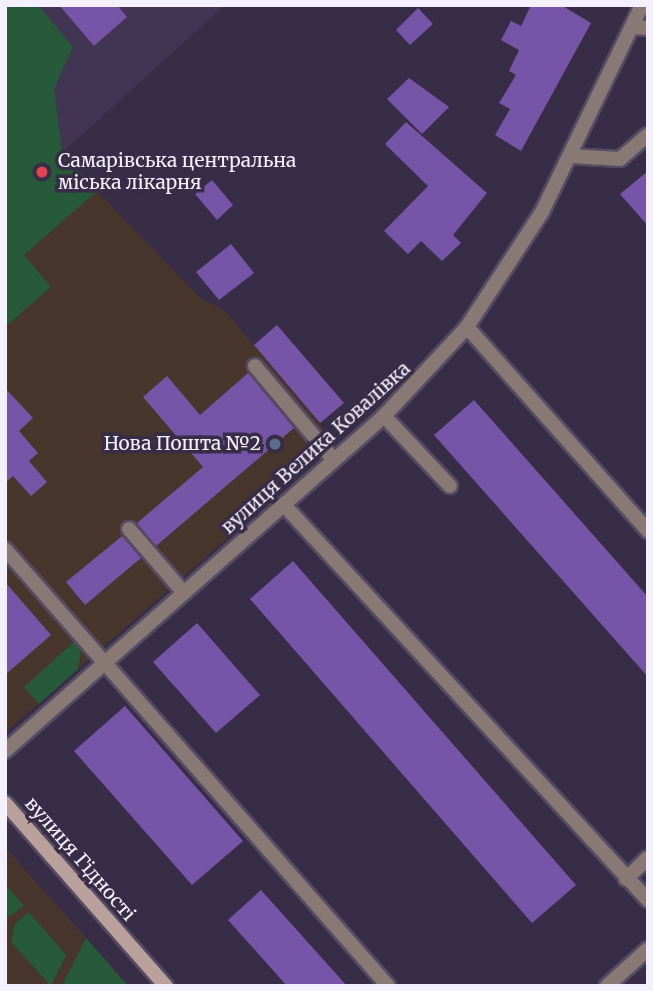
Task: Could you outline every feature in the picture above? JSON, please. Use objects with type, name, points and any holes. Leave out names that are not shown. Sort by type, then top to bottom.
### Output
[{"type":"main road","name":"вулиця Гідності","points":[[5,803],[166,986]]},
{"type":"main road","name":"вулиця Гідності","points":[[126,940],[154,986]]},
{"type":"main road","name":"вулиця Гідності","points":[[126,940],[159,986]]},
{"type":"street","name":"вулиця Велика Ковалівка","points":[[5,751],[384,416],[467,327],[504,275],[570,156],[642,5]]},
{"type":"street","points":[[632,27],[648,28]]},
{"type":"street","points":[[570,156],[620,159],[648,135]]},
{"type":"street","points":[[467,327],[648,531]]},
{"type":"street","points":[[255,366],[334,460]]},
{"type":"street","points":[[384,416],[450,486]]},
{"type":"street","points":[[284,505],[648,900]]},
{"type":"street","points":[[130,529],[184,593]]},
{"type":"street","points":[[5,549],[388,986]]},
{"type":"street","points":[[626,879],[648,858]]},
{"type":"street","points":[[607,986],[648,949]]},
{"type":"shaded area","name":"Самарівська центральна міська лікарня","points":[[5,5],[225,5],[63,152],[97,191],[24,255],[51,287],[5,327]]},
{"type":"shaded area","points":[[97,191],[199,297],[225,311],[336,443],[5,733],[5,327],[50,287],[23,255]]},
{"type":"shaded area","points":[[5,847],[86,938],[128,986],[5,986]]},
{"type":"green space","points":[[5,5],[38,5],[73,47],[54,89],[62,152],[97,191],[24,255],[51,287],[5,327]]},
{"type":"green space","points":[[74,642],[81,650],[78,669],[39,704],[24,687]]},
{"type":"green space","points":[[5,884],[24,906],[5,919]]},
{"type":"green space","points":[[29,912],[66,955],[51,986],[11,942],[15,924]]},
{"type":"green space","points":[[86,938],[128,986],[62,986]]},
{"type":"building","points":[[59,5],[117,5],[127,17],[94,46]]},
{"type":"building","points":[[531,5],[561,5],[591,23],[521,151],[495,135],[510,109],[499,103],[516,75],[509,71],[519,50],[501,40],[511,21],[521,26]]},
{"type":"building","points":[[418,8],[433,24],[410,45],[396,30]]},
{"type":"building","points":[[409,78],[449,107],[422,134],[387,99]]},
{"type":"building","points":[[406,122],[487,193],[453,235],[461,243],[442,261],[421,241],[408,254],[384,231],[428,186],[385,144]]},
{"type":"building","points":[[648,171],[648,226],[620,194]]},
{"type":"building","points":[[212,180],[233,205],[217,220],[195,194]]},
{"type":"building","points":[[231,244],[254,273],[219,300],[196,272]]},
{"type":"building","points":[[277,325],[344,403],[320,423],[254,345]]},
{"type":"building","points":[[248,373],[294,428],[156,546],[137,523],[203,467],[143,397],[167,376],[200,415]]},
{"type":"building","points":[[5,388],[33,418],[19,431],[38,453],[29,461],[47,482],[31,496],[13,476],[5,483]]},
{"type":"building","points":[[474,400],[648,597],[648,677],[434,435]]},
{"type":"building","points":[[122,536],[141,558],[85,605],[66,582]]},
{"type":"building","points":[[293,561],[576,885],[532,923],[250,599]]},
{"type":"building","points":[[5,582],[51,635],[5,675]]},
{"type":"building","points":[[197,623],[260,695],[216,733],[153,662]]},
{"type":"building","points":[[125,706],[243,841],[192,885],[74,751]]},
{"type":"building","points":[[261,890],[347,986],[287,986],[228,920]]},
{"type":"place","name":"Самарівська центральна міська лікарня","points":[[42,172]]},
{"type":"place","name":"Нова Пошта №2","points":[[275,444]]}]
